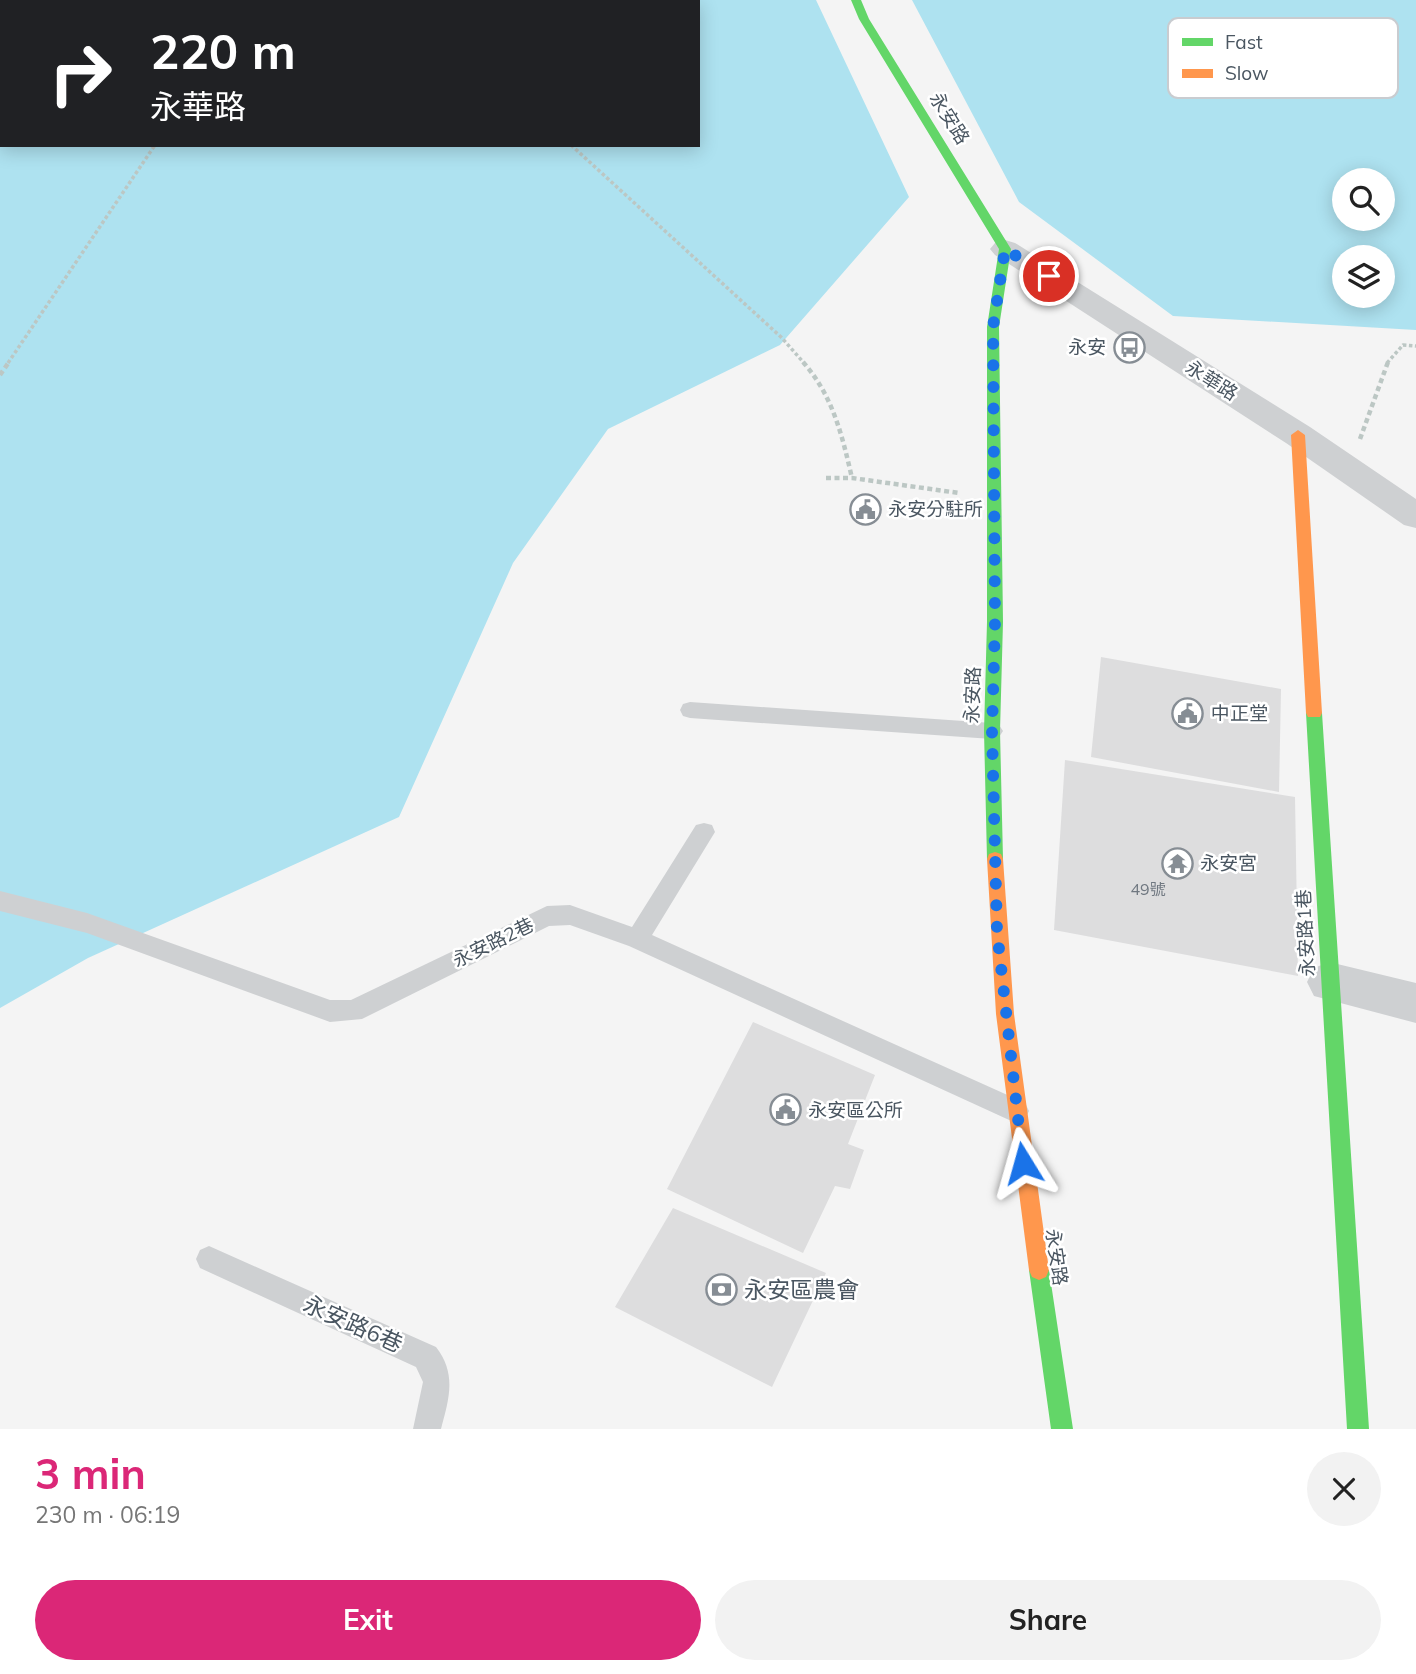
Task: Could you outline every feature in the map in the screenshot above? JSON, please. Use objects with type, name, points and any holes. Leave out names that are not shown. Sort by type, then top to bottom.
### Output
[{"type":"street","name":"永安路","points":[[856,0],[864,19],[1005,249],[993,327],[995,497],[992,732],[997,931],[1016,1111],[1062,1429]]},
{"type":"street","name":"永華路","points":[[1005,249],[1298,435],[1349,471],[1412,506]]},
{"type":"street","name":"永安路1巷","points":[[1298,435],[1358,1429]]},
{"type":"street","points":[[1329,982],[1416,1003]]},
{"type":"lane","points":[[690,710],[992,732]]},
{"type":"lane","points":[[637,939],[704,832]]},
{"type":"lane","name":"永安路2巷","points":[[0,901],[87,923],[330,1011],[353,1012],[547,916],[570,915],[637,939],[1016,1111]]},
{"type":"lane","name":"永安路6巷","points":[[209,1259],[426,1357],[436,1367],[439,1383],[427,1429]]},
{"type":"path","points":[[0,375],[154,147]]},
{"type":"path","points":[[573,147],[780,337],[819,380],[838,419],[852,478]]},
{"type":"path","points":[[1349,471],[1388,361],[1403,345],[1416,346]]},
{"type":"path","points":[[826,478],[852,478],[995,497]]},
{"type":"water","points":[[700,0],[816,0],[909,197],[780,345],[608,429],[513,563],[399,817],[88,958],[0,1008],[0,147],[700,147]]},
{"type":"water","points":[[912,0],[1416,0],[1416,330],[1173,316],[1019,202]]},
{"type":"building","name":"中正堂","points":[[1101,657],[1281,689],[1279,792],[1091,757]]},
{"type":"building","name":"永安宮","points":[[1065,760],[1295,797],[1298,976],[1054,930]]},
{"type":"building","name":"永安區公所","points":[[753,1022],[875,1075],[848,1144],[864,1150],[850,1189],[835,1186],[803,1253],[667,1189]]},
{"type":"building","name":"永安區農會","points":[[673,1208],[826,1273],[772,1387],[615,1307]]},
{"type":"traffic: fast","points":[[856,0],[864,19],[1005,249],[993,327],[995,622],[992,731],[995,859]]},
{"type":"traffic: fast","points":[[1314,713],[1358,1429]]},
{"type":"traffic: fast","points":[[1039,1270],[1062,1429]]},
{"type":"traffic: slow","points":[[1298,435],[1314,713]]},
{"type":"traffic: slow","points":[[995,859],[1005,1014],[1039,1270]]},
{"type":"place","name":"永安","points":[[1129,347]]},
{"type":"place","name":"永安分駐所","points":[[865,509]]},
{"type":"place","name":"中正堂","points":[[1188,713]]},
{"type":"place","name":"永安宮","points":[[1177,863]]},
{"type":"place","name":"永安區公所","points":[[785,1110]]},
{"type":"place","name":"永安區農會","points":[[721,1290]]},
{"type":"route","points":[[1023,1163],[997,931],[992,732],[995,622],[993,327],[1005,249],[1049,276]]}]
